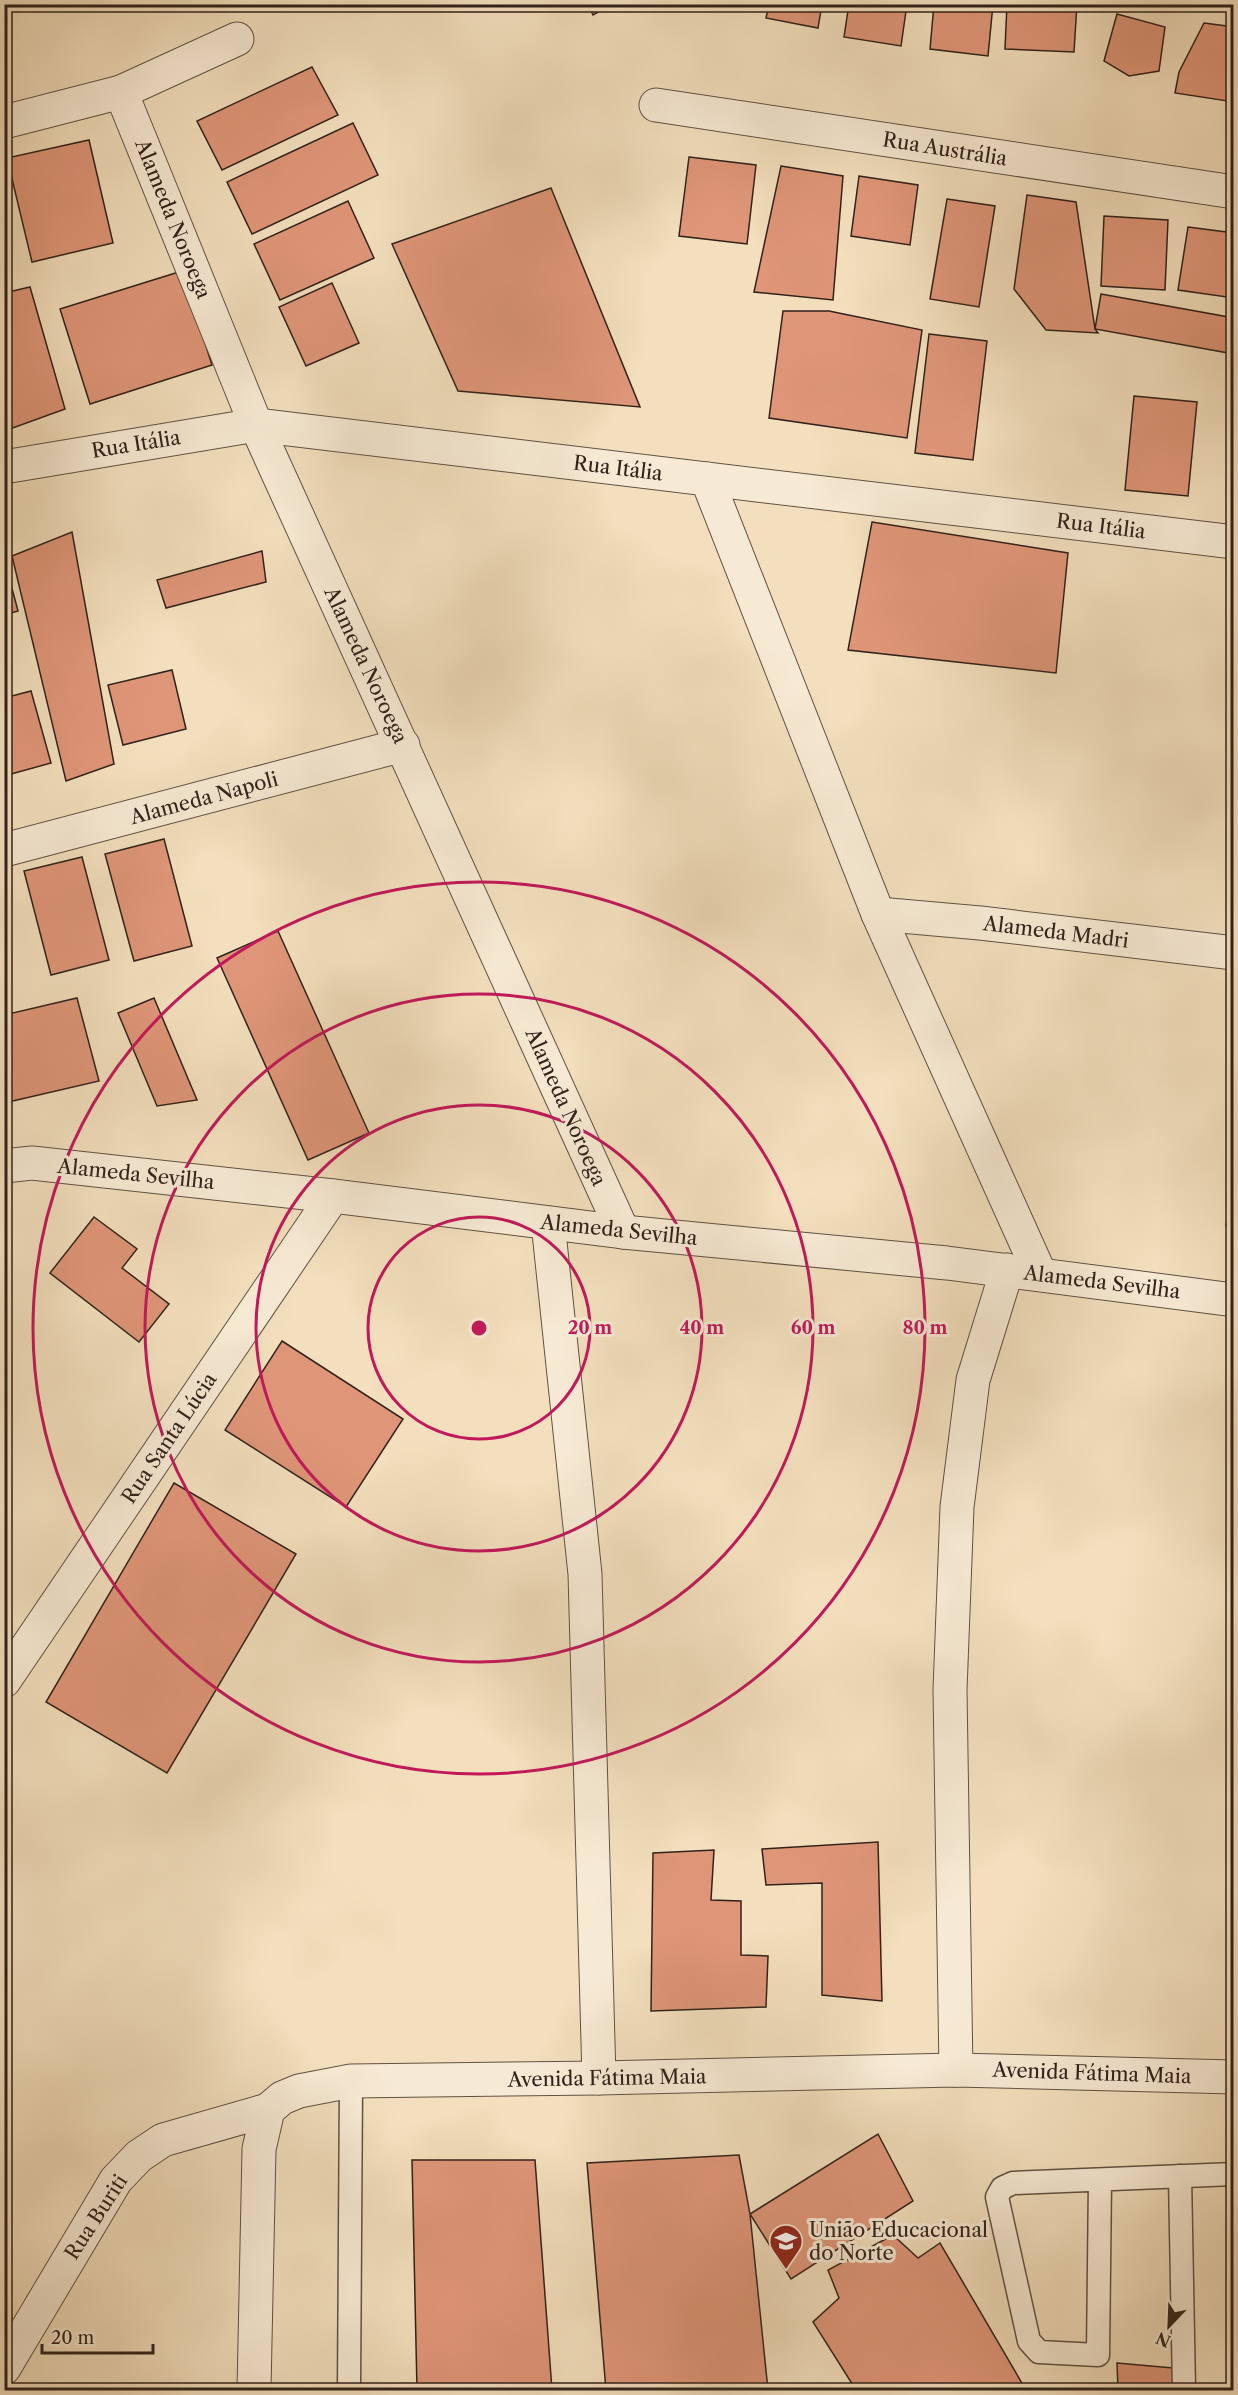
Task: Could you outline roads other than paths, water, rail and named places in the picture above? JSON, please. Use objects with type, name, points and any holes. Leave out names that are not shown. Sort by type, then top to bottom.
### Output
[{"type":"street","points":[[4,122],[121,92],[237,39]]},
{"type":"street","name":"Alameda Noroega","points":[[121,92],[256,425],[623,1232]]},
{"type":"street","name":"Rua Austrália","points":[[656,105],[1233,192]]},
{"type":"street","name":"Rua Itália","points":[[4,467],[22,462],[256,425],[1233,542]]},
{"type":"street","points":[[707,479],[878,914],[1040,1274]]},
{"type":"street","name":"Alameda Napoli","points":[[4,850],[403,745]]},
{"type":"street","name":"Alameda Madri","points":[[878,914],[980,923],[1233,953]]},
{"type":"street","name":"Alameda Sevilha","points":[[4,1166],[32,1163],[333,1196],[623,1232],[1007,1270],[1233,1300]]},
{"type":"street","name":"Rua Santa Lúcia","points":[[4,1681],[333,1196]]},
{"type":"street","points":[[548,1223],[585,1574],[599,2078]]},
{"type":"street","points":[[956,2070],[950,1690],[957,1507],[973,1380],[1007,1270]]},
{"type":"street","name":"Avenida Fátima Maia","points":[[268,2110],[282,2098],[299,2091],[351,2081],[956,2070],[1233,2077]]},
{"type":"street","points":[[254,2391],[259,2149],[268,2110]]},
{"type":"street","name":"Rua Buriti","points":[[4,2368],[116,2180],[139,2156],[163,2140],[268,2110]]},
{"type":"lane","points":[[349,2391],[351,2081]]},
{"type":"lane","points":[[1100,2181],[1098,2355],[1040,2352],[1029,2341],[998,2197],[1002,2188],[1013,2183],[1233,2174]]},
{"type":"lane","points":[[1180,2176],[1184,2391]]},
{"type":"place","name":"União Educacional do Norte","points":[[786,2270]]}]
